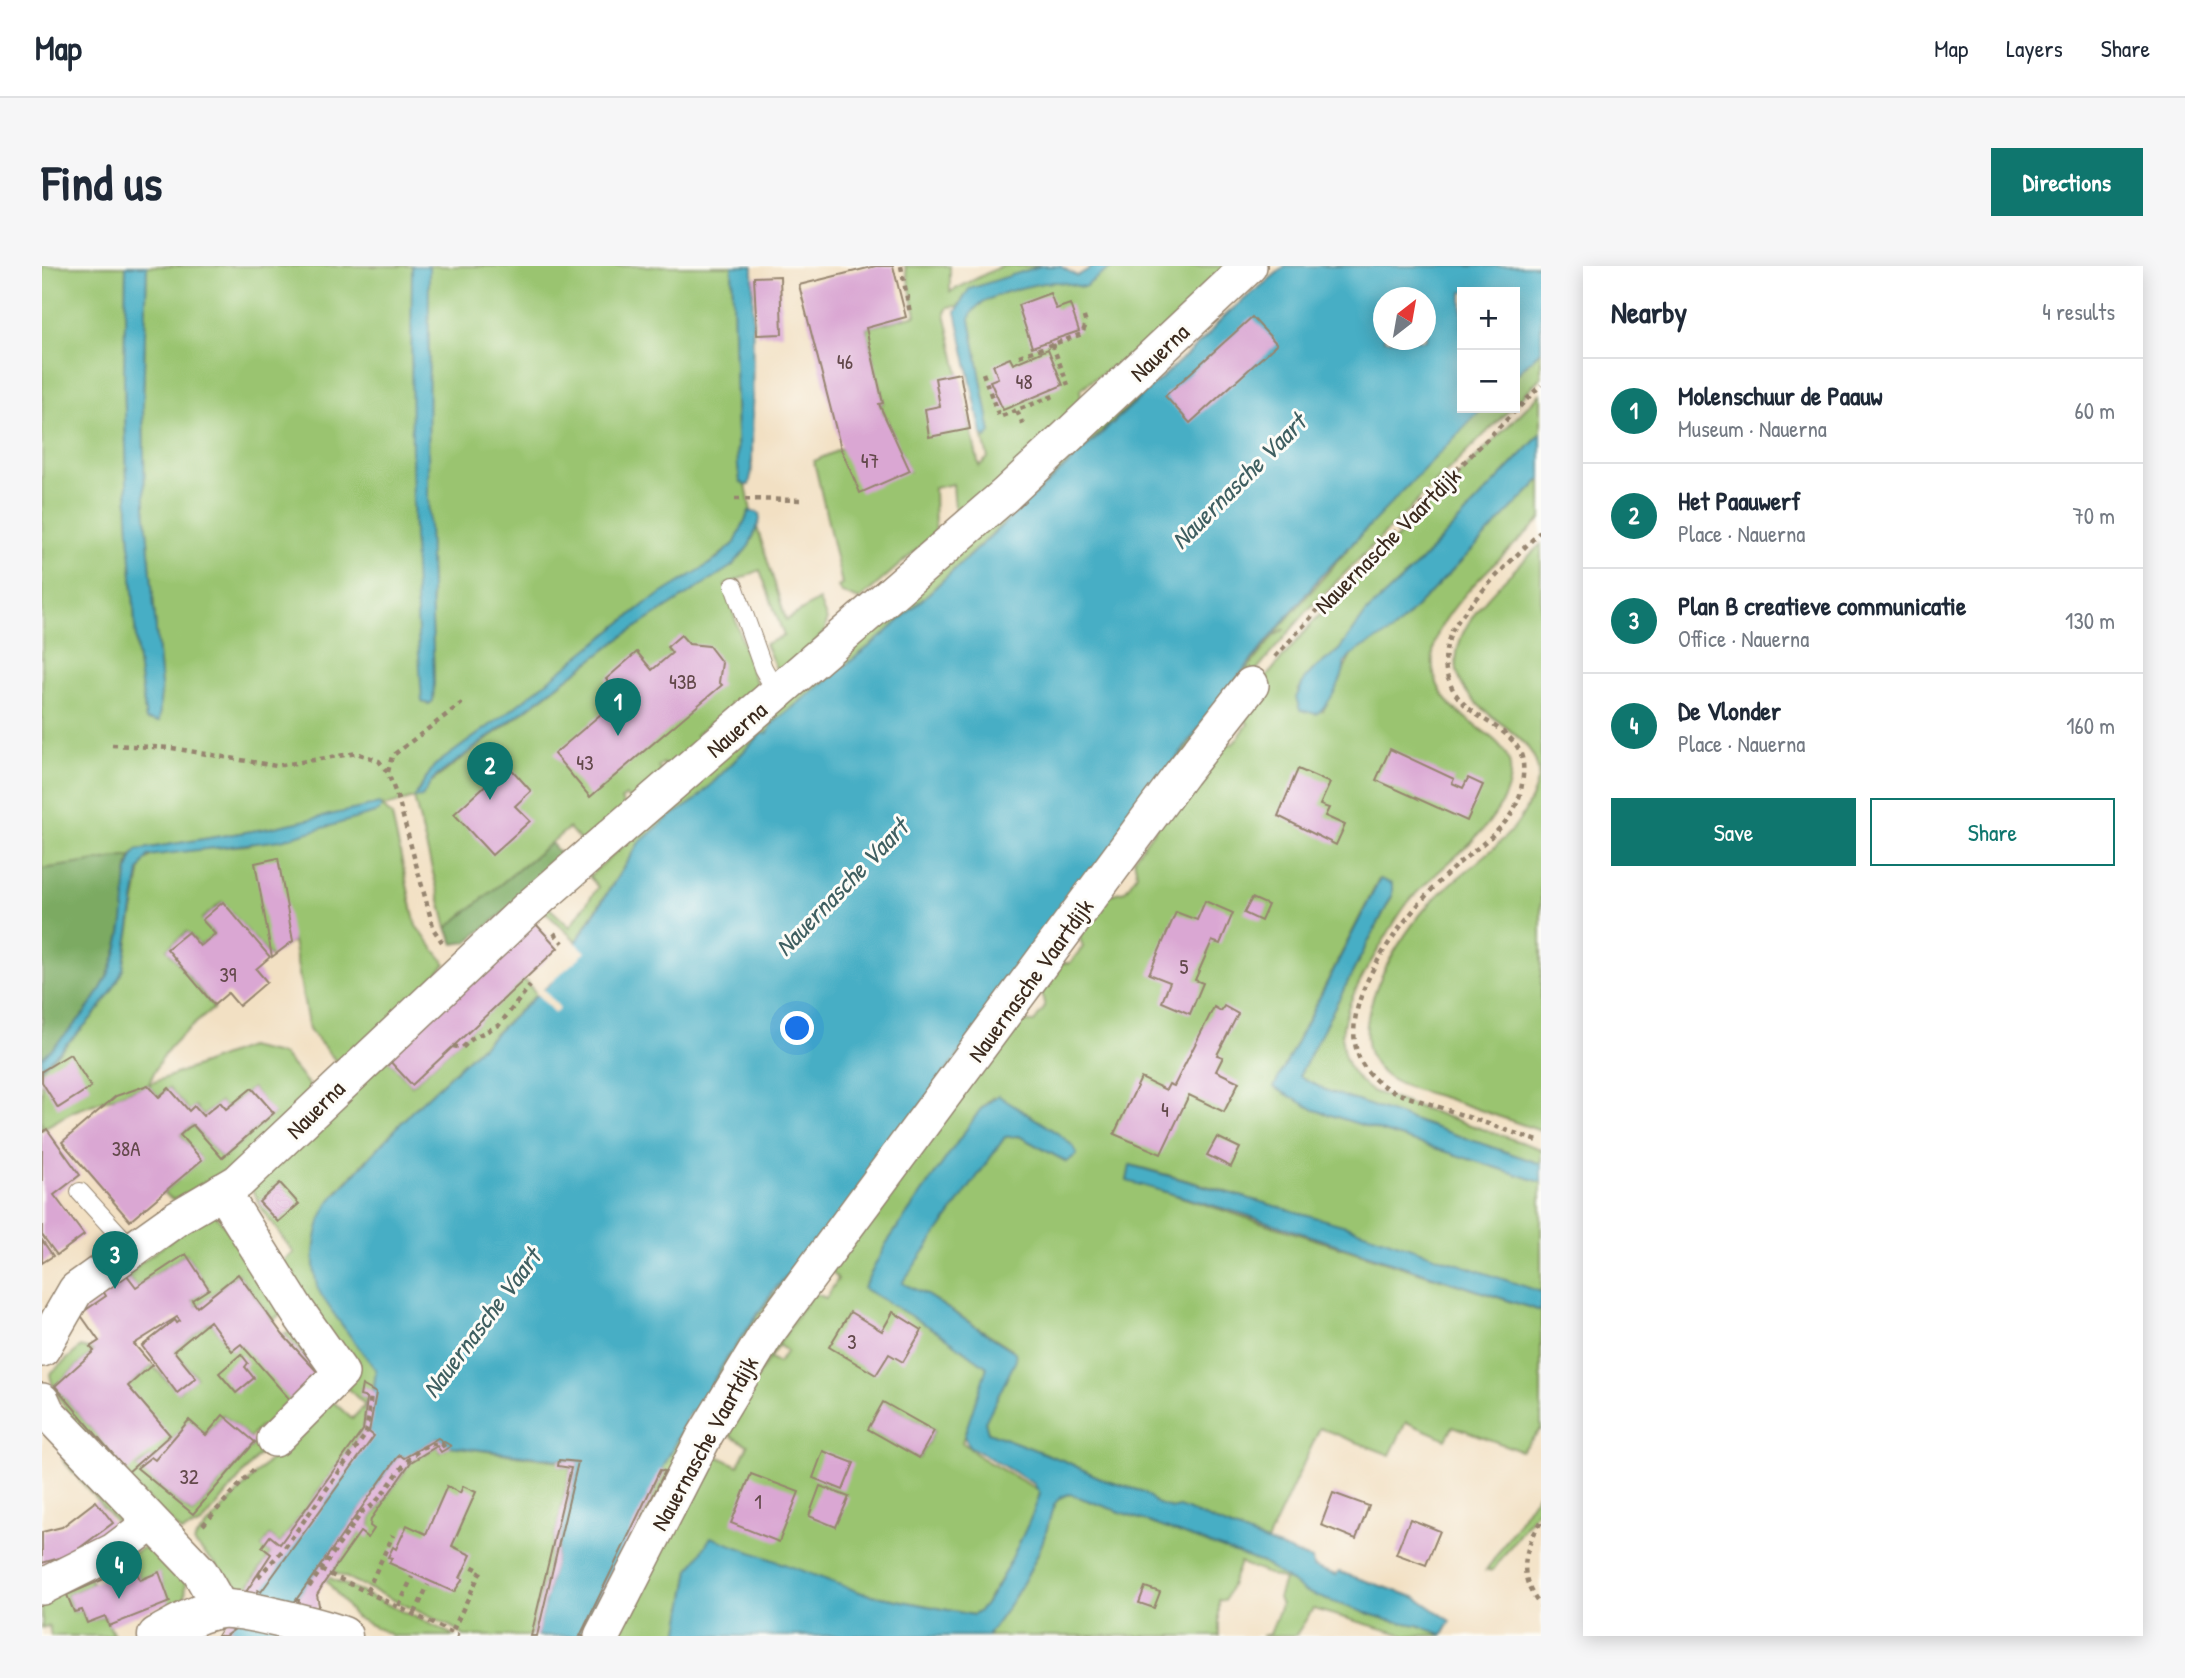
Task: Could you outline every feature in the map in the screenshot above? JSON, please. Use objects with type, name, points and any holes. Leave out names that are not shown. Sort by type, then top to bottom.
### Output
[{"type":"street","name":"Nauerna","points":[[42,1349],[76,1290],[185,1212],[238,1182],[465,967],[1057,449],[1249,266]]},
{"type":"street","name":"Nauernasche Vaartdijk","points":[[602,1636],[705,1435],[766,1333],[1182,773],[1251,685]]},
{"type":"street","points":[[222,1191],[298,1312],[341,1373],[267,1452]]},
{"type":"street","points":[[42,1401],[47,1412],[200,1572],[227,1609]]},
{"type":"street","points":[[42,1587],[114,1551],[151,1523]]},
{"type":"street","points":[[156,1636],[181,1623],[227,1609],[319,1629]]},
{"type":"lane","points":[[734,586],[763,668],[777,693]]},
{"type":"lane","points":[[80,1192],[132,1249]]},
{"type":"path","points":[[901,266],[910,313]]},
{"type":"path","points":[[1019,356],[1082,334],[1086,324],[1083,314]]},
{"type":"path","points":[[983,373],[999,417],[1070,389],[1052,344]]},
{"type":"path","name":"Nauernasche Vaartdijk","points":[[1251,685],[1301,627],[1541,385]]},
{"type":"path","points":[[1017,411],[1025,430]]},
{"type":"path","points":[[735,499],[804,500]]},
{"type":"path","points":[[1541,531],[1463,615],[1448,641],[1445,655],[1450,686],[1458,700],[1516,745],[1523,764],[1521,792],[1506,821],[1435,886],[1405,921],[1373,971],[1352,1025],[1358,1058],[1380,1084],[1541,1142]]},
{"type":"path","points":[[388,773],[392,756],[462,702]]},
{"type":"path","points":[[112,745],[162,747],[276,765],[356,753],[379,761],[388,773],[434,930],[465,967]]},
{"type":"path","points":[[453,1046],[462,1048],[473,1038],[494,1030],[530,986]]},
{"type":"path","points":[[283,1550],[366,1434],[371,1395],[361,1392]]},
{"type":"path","points":[[319,1629],[302,1597],[321,1570],[363,1511],[372,1508],[403,1464],[435,1443],[442,1444],[446,1449]]},
{"type":"path","points":[[228,1499],[267,1452]]},
{"type":"path","points":[[1541,1522],[1527,1545],[1525,1564],[1528,1583],[1541,1606]]},
{"type":"path","points":[[367,1591],[393,1535]]},
{"type":"path","points":[[453,1630],[481,1571],[469,1565]]},
{"type":"path","points":[[321,1570],[453,1630],[459,1636]]},
{"type":"path","points":[[399,1606],[412,1577]]},
{"type":"path","points":[[415,1613],[428,1585]]},
{"type":"green space","points":[[42,266],[126,266],[124,379],[128,515],[137,654],[146,720],[159,721],[161,686],[145,506],[143,405],[147,266],[412,266],[415,540],[424,703],[429,704],[433,701],[434,682],[428,497],[429,266],[732,266],[738,467],[740,481],[746,485],[751,511],[735,543],[700,571],[645,604],[510,711],[434,766],[417,793],[626,634],[732,566],[749,546],[757,527],[786,620],[819,600],[827,620],[825,631],[781,679],[765,644],[784,636],[760,570],[725,585],[752,674],[762,694],[718,732],[710,723],[696,735],[704,744],[672,773],[663,763],[658,767],[666,777],[635,804],[626,796],[621,800],[629,810],[585,846],[569,828],[447,928],[414,798],[383,807],[392,816],[416,926],[446,964],[343,1069],[309,1030],[293,941],[270,957],[222,902],[202,919],[215,934],[200,946],[187,932],[167,949],[214,1008],[168,1050],[149,1084],[248,1047],[283,1055],[313,1090],[263,1149],[174,1200],[163,1193],[201,1160],[180,1135],[193,1125],[222,1158],[273,1114],[252,1088],[226,1109],[220,1102],[203,1116],[195,1106],[189,1111],[169,1088],[159,1097],[148,1085],[74,1111],[42,1129],[42,1068],[98,1010],[123,969],[142,862],[157,853],[247,845],[375,813],[382,805],[270,828],[137,850],[132,856],[42,869]]},
{"type":"green space","points":[[905,266],[950,266],[950,292],[1001,266],[1043,266],[970,289],[958,306],[948,307],[945,313],[979,466],[988,458],[982,434],[983,437],[991,433],[970,320],[970,315],[976,308],[996,296],[1035,284],[1060,282],[1084,287],[1113,266],[1237,266],[1156,336],[1080,390],[1081,395],[1066,427],[966,515],[960,510],[955,511],[953,484],[934,488],[935,534],[859,600],[842,593],[838,587],[842,584],[814,461],[841,449],[909,471],[879,404],[883,403],[866,328],[916,315]]},
{"type":"green space","points":[[1541,350],[1541,377],[1520,399],[1520,371]]},
{"type":"green space","points":[[1149,387],[886,633],[772,724],[768,734],[761,734],[696,800],[667,819],[639,843],[576,941],[542,909],[546,905],[570,927],[598,887],[589,876],[1137,389]]},
{"type":"green space","points":[[1541,393],[1541,434],[1416,566],[1367,612],[1339,650],[1312,671],[1298,691],[1302,707],[1307,712],[1323,711],[1353,652],[1395,629],[1541,479],[1541,519],[1457,604],[1438,633],[1433,653],[1434,674],[1443,695],[1456,710],[1501,747],[1509,762],[1510,781],[1491,820],[1409,901],[1395,921],[1348,1007],[1342,1042],[1346,1059],[1355,1076],[1371,1091],[1541,1149],[1541,1164],[1325,1090],[1299,1076],[1392,896],[1379,879],[1274,1087],[1315,1110],[1541,1182],[1541,1292],[1183,1179],[1131,1165],[1127,1180],[1541,1311],[1541,1429],[1521,1451],[1453,1426],[1446,1439],[1406,1422],[1390,1455],[1320,1428],[1267,1542],[1179,1507],[1172,1509],[1156,1503],[1143,1492],[1104,1480],[1067,1462],[988,1432],[985,1422],[1012,1349],[925,1294],[901,1284],[1005,1137],[1019,1136],[1067,1162],[1072,1145],[1027,1113],[993,1097],[980,1110],[886,1244],[864,1288],[940,1333],[986,1366],[987,1371],[962,1442],[981,1458],[1039,1490],[1025,1534],[980,1612],[974,1615],[862,1593],[769,1561],[690,1570],[678,1636],[613,1636],[711,1453],[738,1466],[748,1445],[733,1437],[726,1429],[766,1357],[778,1363],[787,1351],[775,1343],[811,1292],[826,1298],[838,1279],[827,1265],[1012,1021],[1034,1022],[1045,1007],[1041,990],[1060,963],[1070,963],[1083,947],[1079,936],[1108,895],[1125,891],[1137,874],[1134,858],[1218,742],[1233,744],[1248,724],[1239,709],[1312,623]],"holes":[[[884,1403],[934,1431],[919,1458],[869,1429]]]},
{"type":"green space","points":[[1478,413],[1506,413],[1307,611],[1224,708],[949,1087],[586,1636],[665,1471],[661,1470],[686,1425],[693,1429],[690,1425],[705,1396],[740,1340],[843,1211],[1229,691],[1273,637],[1285,629],[1273,635],[1384,508]]},
{"type":"green space","points":[[1541,544],[1541,1131],[1392,1080],[1371,1058],[1367,1036],[1369,1010],[1378,984],[1406,933],[1437,896],[1510,832],[1522,816],[1535,788],[1538,777],[1534,758],[1524,743],[1474,701],[1462,685],[1456,665],[1460,641],[1474,615],[1495,589]]},
{"type":"green space","points":[[551,843],[567,862],[467,942],[454,944],[447,928]]},
{"type":"green space","points":[[132,856],[120,939],[106,978],[86,1011],[42,1058],[42,869]]},
{"type":"green space","points":[[523,979],[537,994],[412,1111],[336,1193],[317,1287],[376,1370],[373,1392],[362,1386],[361,1396],[367,1398],[363,1430],[280,1544],[270,1536],[262,1547],[271,1554],[244,1592],[194,1543],[196,1537],[329,1398],[352,1419],[365,1405],[342,1383],[280,1263],[294,1253],[262,1210],[252,1188],[387,1058],[412,1085]]},
{"type":"green space","points":[[212,1209],[286,1310],[273,1320],[238,1274],[197,1307],[192,1300],[209,1289],[186,1254],[136,1287],[126,1274]]},
{"type":"green space","points":[[210,1321],[232,1350],[241,1344],[320,1375],[323,1379],[271,1426],[260,1427],[250,1438],[223,1415],[206,1435],[189,1421],[155,1460],[151,1457],[137,1467],[193,1514],[255,1442],[263,1450],[202,1524],[181,1532],[126,1479],[85,1434],[56,1392],[50,1374],[81,1347],[94,1351],[55,1386],[128,1471],[128,1386],[152,1365],[178,1392],[196,1377],[174,1351]]},
{"type":"green space","points":[[292,1332],[318,1372],[284,1333]]},
{"type":"green space","points":[[437,1446],[441,1452],[450,1446],[559,1461],[559,1466],[571,1468],[531,1636],[464,1636],[456,1629],[332,1571],[360,1532],[370,1526],[371,1519],[411,1462]]},
{"type":"green space","points":[[62,1459],[81,1470],[123,1515],[115,1521]]},
{"type":"green space","points":[[1541,1488],[1541,1505],[1493,1570],[1486,1571]]},
{"type":"green space","points":[[1070,1494],[1263,1563],[1304,1591],[1327,1600],[1388,1620],[1418,1625],[1443,1635],[1408,1636],[1313,1609],[1296,1635],[1261,1636],[1270,1634],[1281,1605],[1278,1598],[1284,1580],[1240,1563],[1225,1601],[1219,1600],[1219,1636],[987,1636],[1007,1609],[1033,1564],[1054,1505],[1059,1499]]},
{"type":"green space","points":[[144,1547],[156,1550],[186,1582],[185,1600],[171,1608],[159,1573],[140,1580],[134,1566],[121,1571],[118,1562]]},
{"type":"green space","points":[[89,1577],[93,1584],[67,1595],[74,1612],[82,1610],[87,1622],[105,1616],[114,1636],[51,1636],[49,1626],[42,1628],[42,1596]]},
{"type":"green space","points":[[328,1577],[455,1636],[393,1636],[355,1617],[326,1580]]},
{"type":"water","points":[[126,266],[147,266],[143,405],[145,506],[161,686],[159,722],[146,720],[137,654],[128,515],[124,379]]},
{"type":"water","points":[[412,266],[429,266],[428,497],[434,682],[433,701],[429,704],[422,702],[416,593]]},
{"type":"water","points":[[732,266],[753,266],[752,471],[749,485],[740,481],[738,467]]},
{"type":"water","points":[[1040,266],[1060,266],[1077,276],[1094,266],[1113,266],[1084,287],[1056,282],[1034,285],[992,298],[980,304],[973,312],[970,320],[991,433],[986,438],[982,434],[956,312],[969,289]]},
{"type":"water","name":"Nauernasche Vaart","points":[[1285,266],[1541,266],[1541,350],[1520,371],[1520,287],[1457,287],[1457,413],[1478,413],[1320,577],[1227,690],[843,1211],[774,1290],[723,1364],[695,1412],[691,1411],[580,1636],[537,1636],[578,1462],[450,1446],[438,1438],[404,1458],[399,1456],[297,1599],[299,1600],[275,1636],[225,1636],[234,1630],[229,1628],[369,1432],[376,1370],[320,1293],[315,1276],[317,1232],[329,1202],[412,1111],[552,981],[639,843],[667,819],[696,800],[761,734],[768,733],[772,724],[886,633],[1244,299]]},
{"type":"water","points":[[1541,434],[1541,479],[1395,629],[1362,648],[1344,663],[1335,691],[1320,711],[1316,714],[1300,710],[1296,698],[1304,680],[1339,650],[1367,612],[1416,566]]},
{"type":"water","points":[[749,511],[759,513],[760,520],[749,546],[732,566],[626,634],[433,779],[422,797],[414,798],[434,766],[510,711],[645,604],[714,561],[735,543]]},
{"type":"water","points":[[380,804],[382,808],[375,813],[281,840],[148,856],[139,871],[123,969],[116,983],[88,1022],[42,1067],[42,1058],[83,1015],[111,968],[122,928],[129,867],[137,850],[270,828]]},
{"type":"water","points":[[1380,879],[1392,884],[1392,896],[1299,1076],[1325,1090],[1541,1164],[1541,1182],[1315,1110],[1274,1087]]},
{"type":"water","points":[[998,1095],[1066,1139],[1077,1154],[1067,1162],[1019,1136],[1005,1137],[902,1283],[925,1294],[1015,1352],[1016,1360],[985,1422],[988,1432],[1067,1462],[1104,1480],[1144,1492],[1156,1503],[1172,1509],[1179,1507],[1312,1560],[1313,1567],[1336,1575],[1339,1572],[1417,1598],[1451,1621],[1443,1635],[1418,1625],[1388,1620],[1327,1600],[1304,1591],[1263,1563],[1070,1494],[1059,1499],[1054,1505],[1033,1564],[1007,1609],[987,1636],[678,1636],[690,1570],[711,1537],[862,1593],[973,1615],[990,1597],[1040,1494],[1034,1484],[969,1446],[964,1436],[987,1367],[940,1333],[863,1288],[886,1244],[980,1110]]},
{"type":"water","points":[[1130,1165],[1346,1226],[1541,1292],[1541,1311],[1243,1214],[1127,1181]]},
{"type":"pier","points":[[573,940],[586,952],[543,989],[560,1008],[554,1013],[535,992],[549,979]]},
{"type":"building","points":[[876,266],[893,266],[906,317],[866,328],[883,403],[879,404],[910,471],[860,493],[841,449],[799,285]]},
{"type":"building","points":[[780,276],[782,334],[757,335],[754,277]]},
{"type":"building","points":[[1050,293],[1056,309],[1070,304],[1079,331],[1032,347],[1018,305]]},
{"type":"building","points":[[1252,317],[1277,344],[1190,423],[1165,396]]},
{"type":"building","points":[[1048,349],[1063,385],[1003,410],[990,381],[998,378],[993,365],[1010,358],[1013,364]]},
{"type":"building","points":[[960,373],[970,429],[929,437],[925,409],[940,406],[935,378]]},
{"type":"building","points":[[681,635],[689,644],[709,646],[722,663],[719,682],[722,685],[590,797],[554,754],[621,697],[606,679],[637,652],[652,670],[672,653],[667,647]]},
{"type":"building","points":[[1390,749],[1454,779],[1452,783],[1463,788],[1468,778],[1483,785],[1467,821],[1376,780]]},
{"type":"building","points":[[497,753],[531,791],[515,806],[530,821],[492,855],[454,814],[491,780],[480,768]]},
{"type":"building","points":[[1298,769],[1330,783],[1320,805],[1329,808],[1325,816],[1345,825],[1336,845],[1278,816]]},
{"type":"building","points":[[278,858],[293,941],[272,957],[255,863]]},
{"type":"building","points":[[1252,898],[1268,905],[1261,921],[1244,913]]},
{"type":"building","points":[[1205,901],[1233,913],[1220,944],[1212,941],[1195,980],[1203,983],[1190,1014],[1162,1002],[1170,982],[1149,974],[1176,912],[1197,920]]},
{"type":"building","points":[[223,902],[270,957],[256,969],[267,982],[239,1006],[228,993],[214,1005],[167,949],[188,932],[200,946],[215,934],[202,920]]},
{"type":"building","points":[[535,923],[558,948],[412,1085],[387,1058]]},
{"type":"building","points":[[1224,1006],[1238,1014],[1217,1055],[1223,1057],[1216,1071],[1239,1082],[1224,1112],[1189,1095],[1161,1154],[1114,1134],[1141,1078],[1166,1090],[1169,1084],[1174,1086],[1214,1007],[1221,1011]]},
{"type":"building","points":[[70,1054],[91,1087],[58,1108],[42,1082],[42,1071]]},
{"type":"building","points":[[148,1085],[159,1097],[169,1088],[189,1111],[194,1106],[203,1116],[220,1102],[226,1109],[252,1088],[274,1113],[222,1158],[193,1125],[188,1128],[180,1135],[202,1160],[130,1221],[62,1142],[116,1096]]},
{"type":"building","points":[[47,1129],[80,1175],[54,1195],[84,1235],[57,1255],[42,1235],[42,1133]]},
{"type":"building","points":[[1217,1137],[1240,1148],[1231,1167],[1207,1155]]},
{"type":"building","points":[[280,1183],[299,1204],[278,1222],[259,1202]]},
{"type":"building","points":[[42,1240],[53,1256],[42,1263]]},
{"type":"building","points":[[186,1254],[209,1289],[192,1300],[197,1307],[238,1274],[283,1335],[321,1376],[291,1401],[241,1344],[232,1351],[210,1321],[174,1351],[196,1378],[177,1393],[142,1346],[175,1320],[177,1323],[180,1321],[177,1317],[134,1344],[152,1365],[128,1386],[170,1435],[128,1472],[55,1386],[94,1351],[90,1347],[99,1341],[80,1314],[106,1296],[103,1291],[126,1274],[136,1287]]},
{"type":"building","points":[[850,1312],[882,1331],[893,1312],[922,1330],[903,1362],[889,1354],[876,1375],[829,1347]]},
{"type":"building","points":[[241,1354],[248,1363],[245,1367],[254,1378],[236,1393],[219,1373]]},
{"type":"building","points":[[362,1385],[376,1393],[369,1432],[374,1436],[261,1592],[258,1590],[229,1628],[235,1629],[225,1636],[217,1636],[271,1554],[262,1547],[270,1536],[280,1544],[363,1430],[367,1398],[360,1396]]},
{"type":"building","points":[[883,1402],[934,1431],[919,1458],[868,1429]]},
{"type":"building","points":[[223,1415],[255,1442],[193,1514],[137,1468],[151,1457],[155,1460],[189,1420],[206,1435]]},
{"type":"building","points":[[438,1438],[451,1446],[441,1452],[437,1446],[411,1462],[371,1519],[370,1526],[374,1529],[368,1538],[360,1532],[317,1595],[319,1605],[295,1636],[299,1600],[296,1600],[397,1458],[400,1455],[404,1458]]},
{"type":"building","points":[[823,1451],[854,1463],[843,1490],[813,1478]]},
{"type":"building","points":[[559,1460],[578,1462],[537,1636],[531,1636],[571,1468],[558,1466]]},
{"type":"building","points":[[660,1470],[665,1471],[586,1636],[580,1636]]},
{"type":"building","points":[[751,1474],[799,1492],[779,1542],[731,1523]]},
{"type":"building","points":[[447,1486],[460,1493],[463,1486],[476,1492],[452,1546],[471,1555],[460,1578],[463,1579],[454,1592],[389,1563],[392,1558],[388,1557],[393,1547],[396,1549],[407,1525],[426,1534]]},
{"type":"building","points":[[820,1486],[849,1497],[836,1527],[809,1516]]},
{"type":"building","points":[[1333,1493],[1369,1506],[1356,1539],[1321,1525]]},
{"type":"building","points":[[96,1501],[113,1523],[70,1555],[42,1563],[42,1532],[62,1527]]},
{"type":"building","points":[[1410,1519],[1440,1531],[1426,1565],[1396,1554]]},
{"type":"building","points":[[134,1566],[140,1580],[159,1572],[170,1602],[109,1626],[105,1616],[87,1623],[82,1610],[74,1612],[67,1595]]},
{"type":"building","points":[[1145,1587],[1160,1592],[1154,1608],[1139,1603]]},
{"type":"place","name":"Molenschuur de Paauw","points":[[618,736]]},
{"type":"place","name":"Het Paauwerf","points":[[490,800]]},
{"type":"place","name":"Plan B creatieve communicatie","points":[[115,1289]]},
{"type":"place","name":"De Vlonder","points":[[119,1599]]}]
